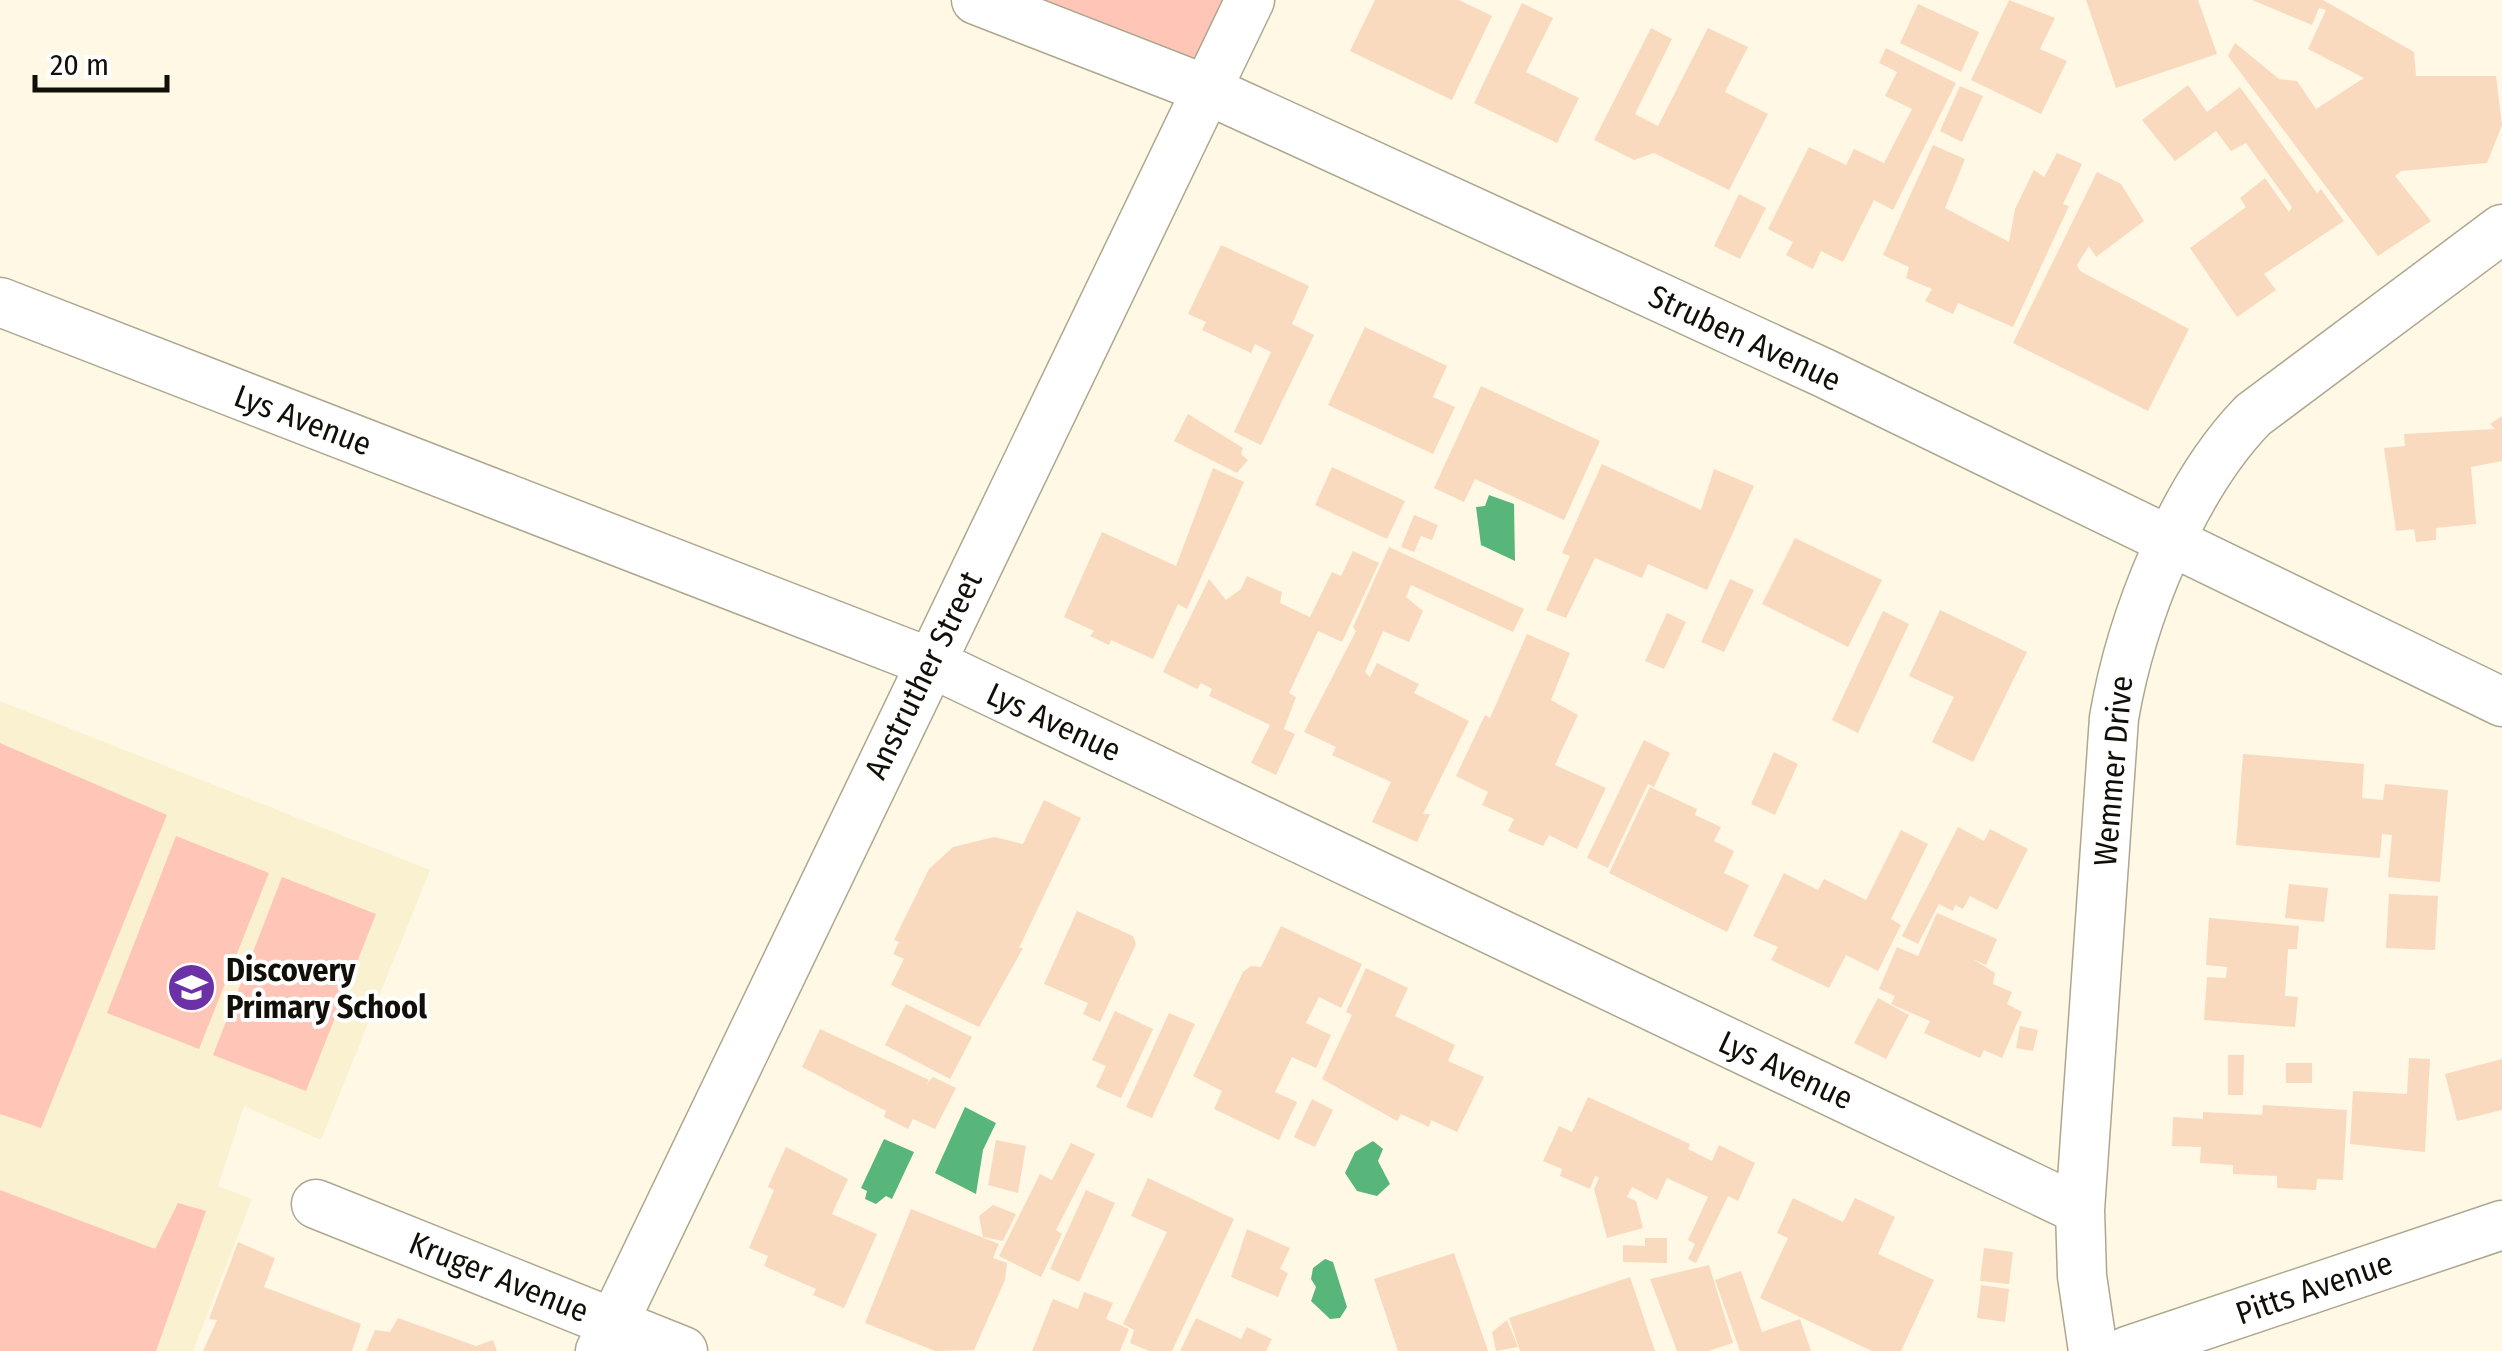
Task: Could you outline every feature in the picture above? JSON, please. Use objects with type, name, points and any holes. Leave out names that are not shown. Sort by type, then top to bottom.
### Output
[{"type":"street","name":"Struben Avenue","points":[[976,0],[1206,89],[1806,366],[2502,702]]},
{"type":"street","name":"Anstruther Street","points":[[606,1337],[1250,0]]},
{"type":"street","name":"Wemmer Drive","points":[[2093,1351],[2082,1276],[2080,1210],[2114,718],[2123,662],[2172,543],[2205,477],[2230,439],[2253,415],[2502,228]]},
{"type":"street","name":"Lys Avenue","points":[[0,302],[929,662],[2080,1210]]},
{"type":"street","name":"Kruger Avenue","points":[[316,1204],[606,1337],[683,1351]]},
{"type":"street","name":"Pitts Avenue","points":[[2126,1351],[2502,1225]]},
{"type":"shaded area","points":[[1017,0],[1233,0],[1199,70]]},
{"type":"shaded area","points":[[1489,495],[1514,504],[1515,561],[1481,545],[1476,507],[1485,506]]},
{"type":"shaded area","name":"Discovery Primary School","points":[[0,701],[430,870],[321,1140],[244,1106],[218,1186],[252,1199],[193,1351],[0,1351]]},
{"type":"shaded area","points":[[0,743],[167,815],[41,1128],[0,1114]]},
{"type":"shaded area","points":[[176,836],[269,873],[199,1049],[107,1013]]},
{"type":"shaded area","points":[[282,877],[376,914],[306,1091],[213,1055]]},
{"type":"shaded area","points":[[965,1107],[996,1123],[983,1150],[976,1194],[935,1173]]},
{"type":"shaded area","points":[[884,1139],[914,1152],[892,1199],[886,1196],[876,1204],[865,1199],[867,1191],[861,1188]]},
{"type":"shaded area","points":[[1373,1141],[1383,1149],[1378,1161],[1390,1184],[1377,1196],[1357,1191],[1345,1173],[1355,1152]]},
{"type":"shaded area","points":[[0,1190],[155,1249],[178,1203],[206,1211],[156,1351],[0,1351]]},
{"type":"shaded area","points":[[1325,1259],[1333,1262],[1347,1307],[1340,1318],[1330,1319],[1311,1301],[1316,1287],[1311,1279],[1313,1268]]},
{"type":"building","points":[[1375,0],[1459,0],[1492,16],[1452,100],[1350,51]]},
{"type":"building","points":[[2009,0],[2055,18],[2040,49],[2067,61],[2041,114],[1971,80]]},
{"type":"building","points":[[2086,0],[2198,0],[2217,54],[2116,88]]},
{"type":"building","points":[[2252,0],[2323,0],[2414,52],[2416,76],[2496,76],[2502,125],[2487,163],[2401,171],[2395,176],[2431,221],[2378,256],[2228,56],[2235,43],[2279,79],[2297,81],[2316,109],[2364,78],[2308,49],[2326,10],[2319,8],[2312,25]]},
{"type":"building","points":[[1522,3],[1553,18],[1526,72],[1579,98],[1557,143],[1474,103]]},
{"type":"building","points":[[1918,4],[1979,32],[1961,72],[1900,43]]},
{"type":"building","points":[[1651,28],[1672,39],[1635,114],[1658,126],[1708,28],[1748,47],[1725,92],[1768,114],[1729,190],[1654,153],[1634,160],[1594,140]]},
{"type":"building","points":[[1886,48],[1956,83],[1893,210],[1874,200],[1843,262],[1821,251],[1813,269],[1786,255],[1793,242],[1768,229],[1809,147],[1846,165],[1854,149],[1884,163],[1912,109],[1885,96],[1897,72],[1879,63]]},
{"type":"building","points":[[2188,85],[2207,112],[2240,87],[2317,193],[2321,189],[2344,221],[2264,274],[2276,290],[2237,317],[2190,248],[2246,207],[2240,198],[2265,178],[2289,212],[2292,207],[2246,143],[2231,151],[2216,131],[2175,161],[2142,120]]},
{"type":"building","points":[[1960,86],[1983,96],[1962,142],[1940,131]]},
{"type":"building","points":[[1933,145],[1965,159],[1945,208],[2009,242],[2015,209],[2034,170],[2044,177],[2057,153],[2082,164],[2063,204],[2069,206],[2013,327],[1958,303],[1953,314],[1925,301],[1932,289],[1906,278],[1909,267],[1883,255]]},
{"type":"building","points":[[2097,172],[2121,184],[2144,221],[2096,257],[2089,246],[2077,265],[2080,271],[2189,329],[2148,411],[2013,343]]},
{"type":"building","points":[[1739,194],[1766,208],[1740,259],[1714,246]]},
{"type":"building","points":[[1221,245],[1309,286],[1292,324],[1314,335],[1261,445],[1234,432],[1271,352],[1255,344],[1251,353],[1202,330],[1206,322],[1188,314]]},
{"type":"building","points":[[1365,327],[1447,366],[1433,397],[1455,407],[1433,454],[1328,405]]},
{"type":"building","points":[[1481,386],[1600,441],[1564,520],[1475,479],[1464,502],[1434,488]]},
{"type":"building","points":[[1188,414],[1243,448],[1241,454],[1248,460],[1237,473],[1174,441]]},
{"type":"building","points":[[2502,416],[2502,461],[2471,467],[2476,524],[2436,528],[2436,540],[2416,542],[2414,529],[2396,531],[2384,448],[2405,446],[2404,434],[2495,429],[2490,424]]},
{"type":"building","points":[[1602,464],[1701,510],[1714,469],[1754,486],[1707,590],[1648,564],[1642,578],[1595,558],[1566,618],[1546,610],[1570,556],[1562,553]]},
{"type":"building","points":[[1332,467],[1405,501],[1387,539],[1315,505]]},
{"type":"building","points":[[1213,468],[1244,482],[1187,609],[1178,604],[1153,659],[1111,640],[1109,645],[1090,636],[1094,631],[1064,617],[1102,532],[1176,566]]},
{"type":"building","points":[[1414,515],[1438,525],[1432,540],[1421,536],[1414,552],[1401,547]]},
{"type":"building","points":[[1795,538],[1882,580],[1848,647],[1762,604]]},
{"type":"building","points":[[1389,547],[1524,609],[1513,632],[1411,585],[1406,597],[1423,611],[1409,642],[1383,631],[1365,672],[1370,677],[1377,663],[1419,684],[1414,693],[1469,721],[1423,814],[1430,814],[1417,842],[1372,822],[1391,782],[1332,755],[1336,747],[1304,732],[1356,631],[1353,627]]},
{"type":"building","points":[[1353,551],[1379,563],[1342,642],[1318,631],[1289,693],[1296,697],[1284,729],[1295,734],[1276,775],[1251,763],[1270,725],[1209,696],[1212,689],[1201,683],[1197,689],[1163,672],[1209,579],[1226,600],[1241,589],[1247,576],[1282,592],[1280,603],[1310,617],[1332,572],[1341,576]]},
{"type":"building","points":[[1730,579],[1754,590],[1724,652],[1701,642]]},
{"type":"building","points":[[1940,610],[2027,652],[1973,762],[1932,742],[1954,697],[1909,676]]},
{"type":"building","points":[[1883,611],[1909,624],[1858,733],[1832,720]]},
{"type":"building","points":[[1667,613],[1686,622],[1664,669],[1645,661]]},
{"type":"building","points":[[1527,634],[1570,653],[1551,700],[1578,715],[1555,765],[1606,788],[1577,849],[1549,835],[1543,846],[1508,831],[1514,819],[1482,805],[1488,792],[1456,776],[1485,715],[1490,718]]},
{"type":"building","points":[[1644,740],[1670,753],[1654,787],[1648,784],[1608,868],[1587,858]]},
{"type":"building","points":[[1774,752],[1798,764],[1775,815],[1751,804]]},
{"type":"building","points":[[2243,754],[2364,764],[2362,798],[2383,800],[2385,784],[2448,790],[2440,882],[2388,877],[2392,835],[2382,834],[2380,858],[2236,845]]},
{"type":"building","points":[[1650,787],[1697,809],[1695,815],[1721,827],[1714,841],[1734,851],[1724,873],[1749,885],[1727,932],[1609,873]]},
{"type":"building","points":[[1044,800],[1081,818],[1019,948],[1023,948],[979,1027],[891,985],[904,959],[893,954],[899,942],[894,940],[929,869],[953,847],[994,837],[1023,844]]},
{"type":"building","points":[[1958,827],[1984,841],[1990,829],[2028,849],[1997,910],[1970,896],[1963,909],[1955,905],[1953,911],[1939,904],[1918,944],[1902,936]]},
{"type":"building","points":[[1901,830],[1928,844],[1891,919],[1901,925],[1878,971],[1846,955],[1829,988],[1771,960],[1778,947],[1753,936],[1784,873],[1818,890],[1824,879],[1866,900]]},
{"type":"building","points":[[2289,884],[2328,888],[2324,922],[2285,918]]},
{"type":"building","points":[[2389,894],[2438,896],[2435,950],[2386,948]]},
{"type":"building","points":[[1077,911],[1133,936],[1136,944],[1100,1022],[1083,1014],[1088,1003],[1044,984]]},
{"type":"building","points":[[1937,913],[1997,939],[1986,965],[1973,959],[1995,973],[1993,984],[2012,992],[2007,1004],[2022,1012],[2002,1058],[1984,1050],[1980,1058],[1924,1033],[1930,1021],[1891,1004],[1895,996],[1879,989],[1897,947],[1918,956]]},
{"type":"building","points":[[2209,918],[2299,926],[2297,949],[2288,949],[2285,996],[2298,997],[2295,1027],[2204,1020],[2207,977],[2226,978],[2227,967],[2206,965]]},
{"type":"building","points":[[1281,926],[1362,964],[1341,1008],[1319,997],[1306,1023],[1331,1035],[1316,1068],[1292,1057],[1275,1092],[1297,1102],[1279,1140],[1214,1109],[1222,1091],[1193,1076],[1243,972],[1251,966],[1261,967]]},
{"type":"building","points":[[1366,968],[1408,988],[1395,1016],[1455,1045],[1448,1061],[1484,1077],[1457,1132],[1431,1120],[1429,1127],[1401,1114],[1397,1121],[1322,1079],[1352,1015],[1346,1012]]},
{"type":"building","points":[[1878,998],[1909,1015],[1886,1059],[1854,1043]]},
{"type":"building","points":[[906,1004],[972,1037],[950,1079],[885,1045]]},
{"type":"building","points":[[1115,1011],[1153,1029],[1121,1098],[1096,1087],[1106,1066],[1092,1060]]},
{"type":"building","points":[[1169,1013],[1195,1024],[1152,1118],[1126,1107]]},
{"type":"building","points":[[2020,1026],[2038,1030],[2033,1051],[2016,1048]]},
{"type":"building","points":[[820,1029],[929,1080],[926,1085],[933,1077],[956,1088],[935,1129],[913,1119],[908,1129],[884,1117],[886,1111],[802,1067]]},
{"type":"building","points":[[2228,1055],[2244,1055],[2243,1095],[2228,1095]]},
{"type":"building","points":[[2409,1058],[2430,1059],[2425,1152],[2350,1144],[2353,1091],[2407,1094]]},
{"type":"building","points":[[2502,1059],[2502,1110],[2457,1121],[2445,1074]]},
{"type":"building","points":[[2286,1063],[2312,1063],[2312,1083],[2286,1083]]},
{"type":"building","points":[[1588,1097],[1690,1144],[1688,1149],[1712,1161],[1719,1145],[1755,1163],[1738,1201],[1728,1196],[1696,1263],[1688,1259],[1695,1244],[1688,1240],[1708,1197],[1667,1178],[1657,1200],[1632,1187],[1627,1197],[1636,1201],[1643,1228],[1607,1238],[1594,1189],[1599,1178],[1595,1176],[1590,1189],[1560,1176],[1562,1169],[1543,1161],[1559,1126],[1572,1132]]},
{"type":"building","points":[[1312,1099],[1333,1110],[1315,1147],[1294,1137]]},
{"type":"building","points":[[2263,1105],[2347,1110],[2343,1180],[2317,1179],[2316,1190],[2277,1188],[2277,1176],[2233,1174],[2233,1165],[2200,1163],[2201,1147],[2172,1146],[2173,1117],[2203,1119],[2203,1112],[2262,1115]]},
{"type":"building","points":[[996,1140],[1026,1146],[1018,1193],[988,1185]]},
{"type":"building","points":[[1071,1143],[1095,1154],[1056,1230],[1062,1234],[1041,1277],[999,1256],[1040,1174],[1052,1180]]},
{"type":"building","points":[[786,1147],[848,1179],[832,1214],[877,1234],[844,1308],[813,1295],[816,1289],[764,1266],[768,1256],[749,1248],[774,1190],[768,1187]]},
{"type":"building","points":[[1148,1178],[1234,1219],[1172,1351],[1149,1351],[1130,1343],[1134,1330],[1123,1324],[1167,1232],[1131,1216]]},
{"type":"building","points":[[1086,1190],[1115,1203],[1079,1282],[1050,1269]]},
{"type":"building","points":[[1793,1198],[1843,1222],[1855,1198],[1895,1217],[1878,1254],[1934,1280],[1901,1351],[1872,1351],[1760,1298],[1788,1238],[1777,1233]]},
{"type":"building","points":[[993,1205],[1016,1214],[1003,1241],[983,1237],[979,1216]]},
{"type":"building","points":[[911,1209],[999,1244],[993,1258],[1007,1263],[1005,1280],[974,1350],[935,1351],[865,1323]]},
{"type":"building","points":[[1247,1229],[1290,1248],[1280,1269],[1288,1273],[1278,1297],[1231,1277]]},
{"type":"building","points":[[1645,1238],[1667,1238],[1667,1263],[1623,1262],[1623,1245],[1645,1246]]},
{"type":"building","points":[[238,1242],[275,1258],[264,1287],[361,1324],[352,1351],[203,1351],[217,1320],[209,1319]]},
{"type":"building","points":[[1984,1248],[2013,1252],[2009,1284],[1980,1281]]},
{"type":"building","points":[[1454,1253],[1488,1351],[1398,1351],[1374,1279]]},
{"type":"building","points":[[1709,1265],[1733,1343],[1708,1351],[1677,1351],[1650,1279]]},
{"type":"building","points":[[1741,1271],[1762,1332],[1800,1319],[1811,1351],[1740,1351],[1715,1280]]},
{"type":"building","points":[[1630,1277],[1655,1351],[1520,1351],[1509,1318]]},
{"type":"building","points":[[1981,1285],[2009,1289],[2005,1322],[1977,1318]]},
{"type":"building","points":[[1084,1292],[1113,1303],[1106,1319],[1129,1329],[1120,1351],[1032,1351],[1053,1299],[1078,1309]]},
{"type":"building","points":[[398,1318],[476,1346],[493,1340],[497,1351],[366,1351],[375,1330],[390,1332]]},
{"type":"building","points":[[1196,1318],[1241,1339],[1247,1327],[1272,1339],[1266,1351],[1180,1351]]},
{"type":"building","points":[[1507,1320],[1518,1347],[1496,1351],[1492,1332]]},
{"type":"place","name":"Discovery Primary School","points":[[191,988]]}]
